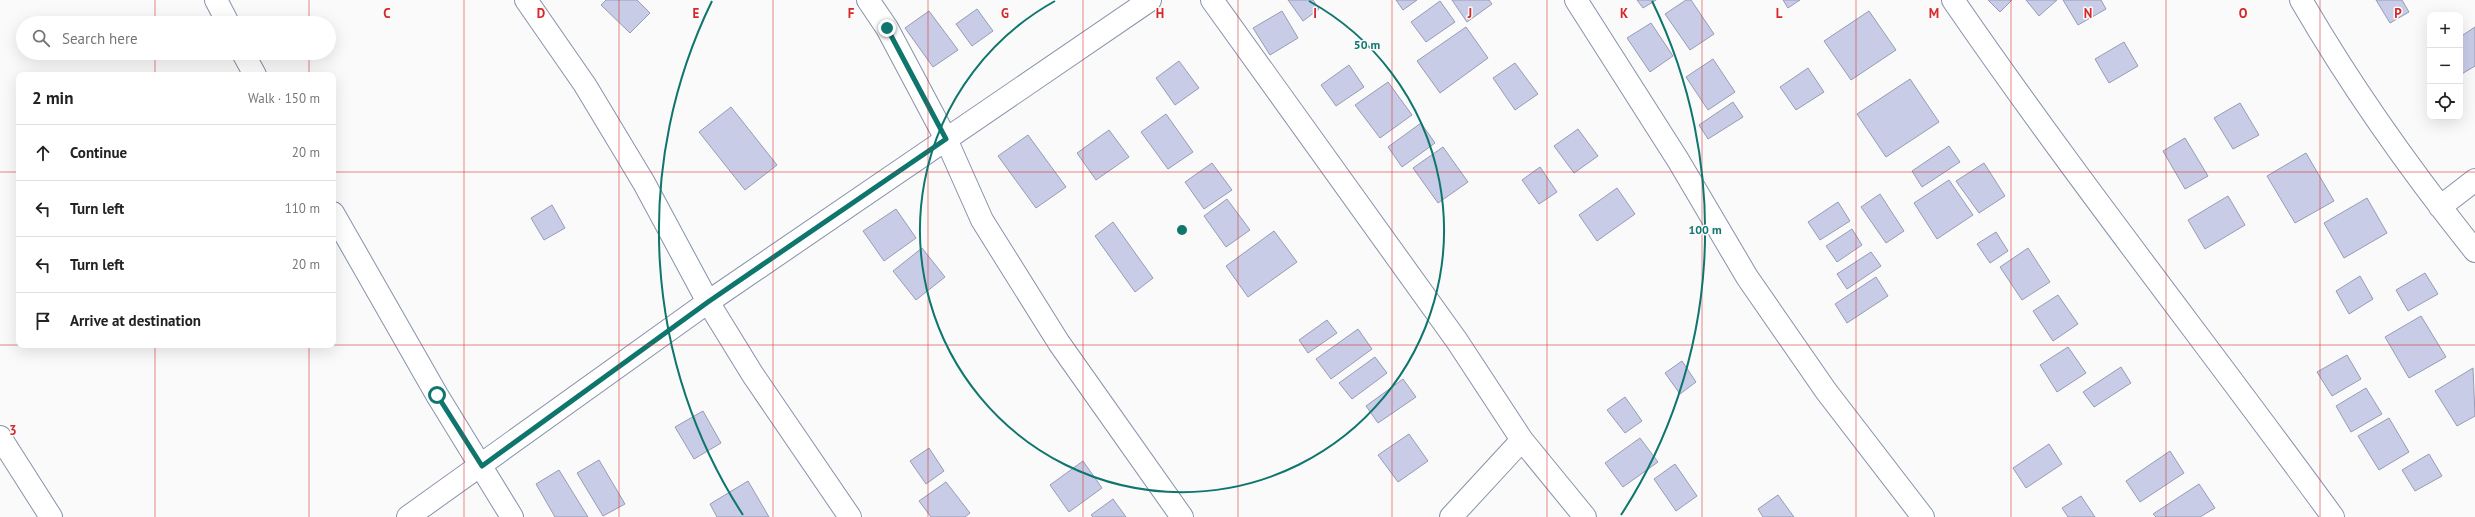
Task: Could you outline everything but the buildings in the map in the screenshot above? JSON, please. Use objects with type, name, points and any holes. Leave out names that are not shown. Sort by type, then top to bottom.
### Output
[{"type":"street","points":[[216,0],[224,16]]},
{"type":"street","points":[[526,0],[585,85],[644,183],[708,302],[753,376],[850,517]]},
{"type":"street","points":[[868,0],[887,28],[946,139],[982,220],[1059,343],[1182,517]]},
{"type":"street","points":[[408,517],[482,466],[708,302],[1150,0]]},
{"type":"street","points":[[1212,0],[1457,341],[1522,440],[1585,517]]},
{"type":"street","points":[[1576,0],[1678,160],[1747,277],[1826,391],[1923,517]]},
{"type":"street","points":[[1953,0],[2017,93],[2211,350],[2333,517]]},
{"type":"street","points":[[2301,0],[2338,64],[2440,207],[2475,251]]},
{"type":"street","points":[[248,60],[254,72]]},
{"type":"street","points":[[2440,207],[2475,180]]},
{"type":"street","points":[[336,218],[437,395],[512,517]]},
{"type":"street","points":[[0,437],[51,517]]},
{"type":"street","points":[[1451,517],[1522,440]]},
{"type":"route","points":[[437,395],[482,466],[708,302],[946,139],[887,28]]}]
